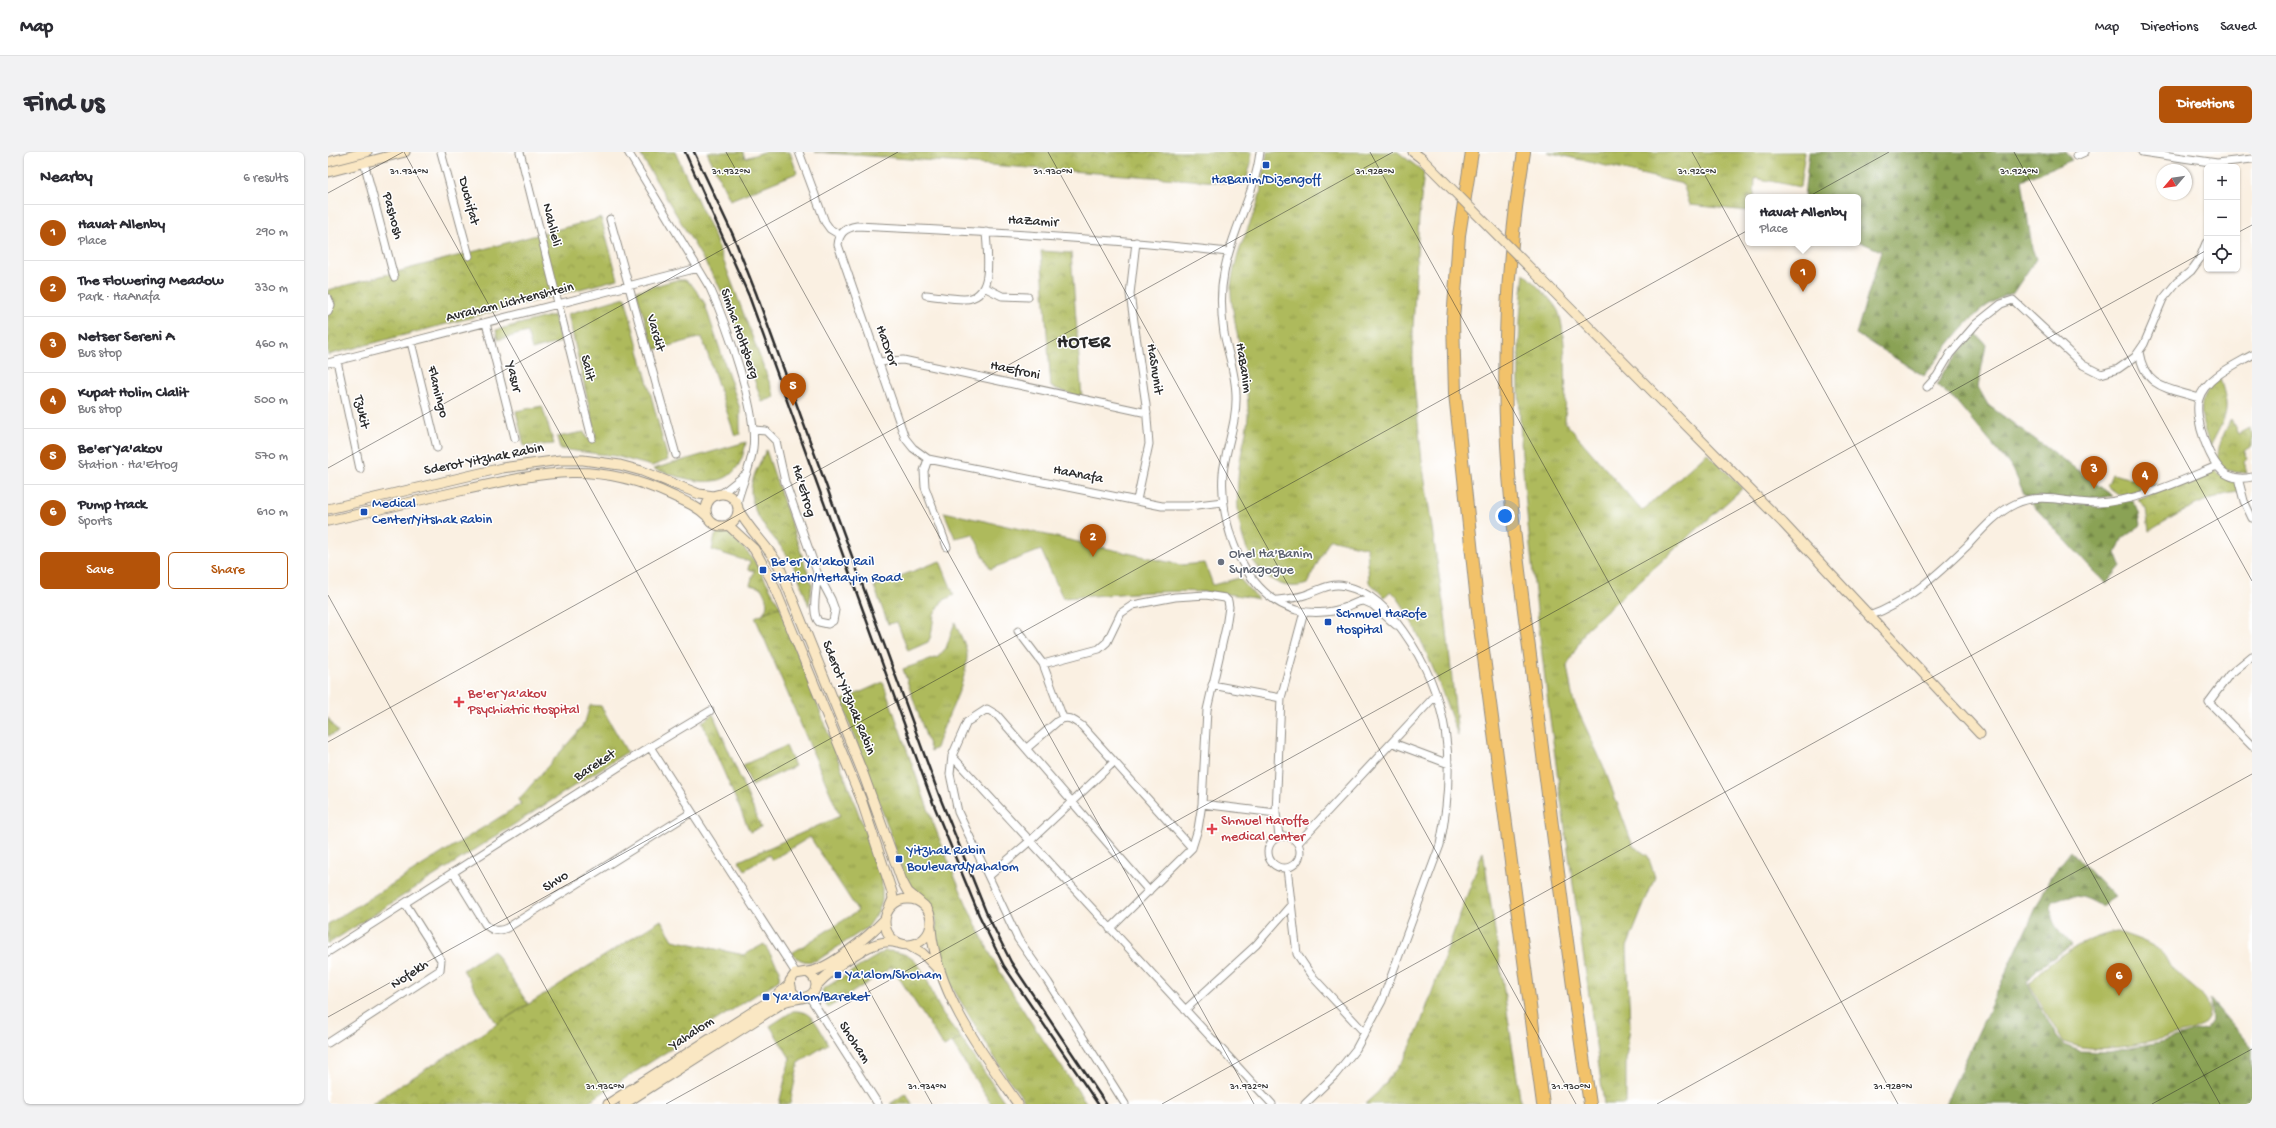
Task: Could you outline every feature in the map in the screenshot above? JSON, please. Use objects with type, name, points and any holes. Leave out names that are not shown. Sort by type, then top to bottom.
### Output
[{"type":"highway","points":[[1472,152],[1461,219],[1453,320],[1455,401],[1479,620],[1543,1104]]},
{"type":"highway","points":[[1524,152],[1512,243],[1507,316],[1508,453],[1525,614],[1575,1005],[1590,1104]]},
{"type":"main road","points":[[333,158],[367,152]]},
{"type":"main road","points":[[328,172],[404,152]]},
{"type":"main road","points":[[1417,155],[1713,450],[1980,734]]},
{"type":"main road","name":"Sderot Yitzhak Rabin","points":[[328,509],[502,468],[560,460],[597,461],[620,465],[642,471],[699,494],[718,495]]},
{"type":"main road","name":"Sderot Yitzhak Rabin","points":[[328,520],[524,477],[564,472],[602,474],[639,482],[692,505],[708,516]]},
{"type":"main road","points":[[718,495],[730,496],[738,507],[735,520],[728,525],[717,525],[708,516],[707,504],[718,495]]},
{"type":"main road","name":"Sderot Yitzhak Rabin","points":[[738,507],[748,525],[772,554],[780,568],[864,776],[902,881],[908,892],[920,902]]},
{"type":"main road","name":"Sderot Yitzhak Rabin","points":[[728,525],[754,549],[772,579],[861,799],[892,892],[893,899],[889,908]]},
{"type":"main road","points":[[942,973],[922,953],[898,943],[884,942],[871,946],[835,969],[816,986],[809,996],[799,998],[792,992],[790,984],[792,977],[796,974],[821,967],[860,942],[885,919],[889,908],[904,899],[920,902],[929,911],[932,940],[942,973],[959,1015],[986,1058],[1018,1104]]},
{"type":"main road","points":[[885,919],[888,933],[898,943]]},
{"type":"main road","points":[[908,946],[921,942],[927,937],[931,928]]},
{"type":"main road","points":[[807,972],[814,978],[816,986]]},
{"type":"main road","name":"Yahalom","points":[[608,1104],[779,994],[790,984]]},
{"type":"main road","name":"Yahalom","points":[[624,1104],[784,1002],[799,998]]},
{"type":"street","name":"Duchifat","points":[[441,152],[469,256]]},
{"type":"street","name":"Nahlieli","points":[[520,152],[558,304]]},
{"type":"street","name":"Simha Holtsberg","points":[[628,152],[698,268],[720,309],[742,381],[754,430],[753,449],[738,507]]},
{"type":"street","points":[[799,152],[825,222],[830,229],[840,235]]},
{"type":"street","name":"HaBanim","points":[[1260,152],[1258,171],[1228,252],[1221,298],[1224,334],[1232,366],[1236,396],[1235,411],[1224,472],[1223,502],[1231,533],[1249,573],[1258,586],[1269,596],[1278,600],[1282,604],[1304,612],[1316,613],[1342,609],[1359,601],[1380,607]]},
{"type":"street","points":[[2076,156],[2085,152]]},
{"type":"street","points":[[2142,152],[2217,163],[2252,159]]},
{"type":"street","name":"Pashosh","points":[[364,162],[394,277]]},
{"type":"street","name":"Vardit","points":[[610,220],[676,454]]},
{"type":"street","name":"HaZamir","points":[[840,235],[847,228],[857,226],[986,232],[1136,242],[1228,252]]},
{"type":"street","points":[[926,295],[965,300],[978,294],[988,279],[986,232]]},
{"type":"street","name":"HaDror","points":[[840,235],[838,245],[839,254],[905,438],[913,448],[928,459]]},
{"type":"street","name":"HaSnunit","points":[[1136,242],[1130,294],[1147,413],[1149,444],[1138,500]]},
{"type":"street","points":[[1927,388],[1965,335],[1976,324],[2007,301],[2012,300],[2045,332],[2083,365],[2094,372],[2101,374],[2118,368],[2131,361],[2139,352],[2163,299],[2176,282],[2192,271],[2204,248]]},
{"type":"street","name":"Avraham Lichtenshtein","points":[[328,363],[698,268]]},
{"type":"street","points":[[984,287],[1002,296],[1028,297]]},
{"type":"street","points":[[328,298],[331,305],[328,312]]},
{"type":"street","name":"Salit","points":[[558,304],[592,438]]},
{"type":"street","name":"Yasur","points":[[486,323],[515,438]]},
{"type":"street","name":"Flamingo","points":[[411,342],[437,448]]},
{"type":"street","points":[[2139,352],[2144,372],[2154,383],[2199,398]]},
{"type":"street","points":[[2252,355],[2208,384],[2199,398],[2198,409],[2202,431],[2217,466],[2227,475],[2238,478],[2252,477]]},
{"type":"street","name":"HaEfroni","points":[[878,362],[903,360],[1147,413]]},
{"type":"street","name":"Tzukit","points":[[337,361],[360,469]]},
{"type":"street","name":"Ha'Etrog","points":[[754,430],[766,431],[776,441],[785,482],[817,572],[835,610],[833,621],[828,624],[819,622],[814,614],[818,586],[817,572]]},
{"type":"street","points":[[928,459],[924,471],[925,487],[947,547]]},
{"type":"street","name":"HaAnafa","points":[[928,459],[1162,506],[1183,506],[1223,502]]},
{"type":"street","points":[[1869,616],[1894,604],[1935,575],[1994,519],[2013,505],[2024,500],[2042,497],[2100,503],[2134,496],[2179,482],[2217,466]]},
{"type":"street","name":"Simha Holtsberg","points":[[718,495],[731,488],[746,473]]},
{"type":"street","points":[[2238,478],[2244,501],[2252,518]]},
{"type":"street","points":[[1278,600],[1293,598],[1318,589],[1344,585],[1360,591],[1380,607],[1401,629],[1415,648],[1436,695],[1443,712],[1449,764],[1445,820],[1440,845],[1382,1001],[1356,1049],[1335,1075],[1305,1104]]},
{"type":"street","points":[[1043,664],[1099,649],[1107,642],[1122,613],[1133,606],[1175,597],[1206,596],[1225,598],[1229,607],[1207,710],[1202,804],[1198,829],[1192,848],[1110,929]]},
{"type":"street","points":[[1279,836],[1276,813],[1281,698],[1304,612]]},
{"type":"street","points":[[1018,630],[1043,664],[1063,718]]},
{"type":"street","points":[[2252,656],[2228,675],[2209,702],[2252,746]]},
{"type":"street","points":[[1212,685],[1281,698]]},
{"type":"street","points":[[1298,843],[1393,743],[1436,695]]},
{"type":"street","points":[[1126,1104],[1048,982],[1018,939],[958,812],[950,774],[952,756],[968,722],[987,709],[997,715],[1027,748],[1148,891]]},
{"type":"street","name":"Bareket","points":[[328,952],[650,747],[710,711]]},
{"type":"street","points":[[1027,748],[1063,718],[1071,718],[1082,726],[1192,848]]},
{"type":"street","points":[[1393,743],[1449,764]]},
{"type":"street","points":[[650,747],[796,974]]},
{"type":"street","points":[[952,756],[1272,1104]]},
{"type":"street","points":[[989,876],[1030,841],[1114,762]]},
{"type":"street","points":[[1202,804],[1276,813]]},
{"type":"street","name":"Shvo","points":[[453,872],[488,926],[496,931],[503,930],[692,812]]},
{"type":"street","points":[[1279,836],[1290,837],[1298,843],[1300,853],[1299,858],[1292,867],[1276,867],[1269,858],[1268,853],[1270,843],[1279,836]]},
{"type":"street","points":[[1287,868],[1290,905],[1297,954],[1311,974],[1365,1032]]},
{"type":"street","name":"Nofekh","points":[[328,1043],[440,970],[441,960],[405,903]]},
{"type":"street","points":[[1185,1010],[1256,945],[1290,905]]},
{"type":"street","name":"Shoham","points":[[809,996],[878,1104]]},
{"type":"green space","points":[[639,152],[675,152],[715,238],[775,397],[762,402],[733,317],[719,286]]},
{"type":"green space","points":[[707,152],[743,152],[745,158],[764,152],[790,152],[797,173],[730,200]]},
{"type":"green space","points":[[815,152],[1252,152],[1251,163],[1245,184]]},
{"type":"green space","points":[[1267,152],[1398,152],[1424,172],[1419,217],[1413,329],[1413,373],[1422,461],[1446,622],[1458,736],[1431,663],[1404,609],[1391,591],[1384,597],[1369,582],[1367,548],[1330,539],[1307,584],[1302,586],[1287,586],[1277,583],[1268,577],[1258,567],[1250,555],[1244,541],[1240,527],[1237,497],[1240,461],[1247,423],[1248,408],[1231,286],[1235,266],[1244,237],[1258,201]]},
{"type":"green space","points":[[1547,152],[1805,152],[1800,187],[1755,178],[1754,194],[1745,194],[1745,211],[1690,205],[1683,184]]},
{"type":"green space","points":[[1809,152],[2065,152],[2072,160],[2022,180],[2032,248],[2036,259],[2013,293],[1999,298],[1974,316],[1953,339],[1924,376],[1856,334],[1881,251],[1861,242],[1861,194],[1804,194]]},
{"type":"green space","points":[[601,218],[618,279],[328,355],[328,290]]},
{"type":"green space","points":[[1041,251],[1071,253],[1082,398],[1051,387]]},
{"type":"green space","points":[[1524,273],[1550,299],[1557,309],[1560,318],[1563,330],[1565,364],[1565,422],[1642,511],[1707,453],[1743,488],[1586,629],[1567,666],[1573,700],[1603,765],[1633,846],[1648,856],[1655,877],[1627,947],[1630,1026],[1626,1060],[1626,1104],[1604,1104],[1541,648],[1526,506],[1520,428],[1519,351]]},
{"type":"green space","points":[[676,280],[685,280],[692,285],[704,302],[740,409],[740,434],[735,436],[702,337],[654,350],[636,291]]},
{"type":"green space","points":[[625,297],[668,460],[652,466],[615,456],[560,449],[557,437],[584,432],[587,439],[596,436],[568,314]]},
{"type":"green space","points":[[554,315],[561,342],[532,350],[527,332],[498,340],[496,330]]},
{"type":"green space","points":[[1976,333],[1986,345],[1978,387],[1988,405],[2113,496],[2080,499],[2025,496],[2013,469],[1955,400],[1937,385],[1944,371]]},
{"type":"green space","points":[[2220,379],[2226,400],[2226,408],[2223,421],[2210,447],[2202,419],[2202,401],[2211,385]]},
{"type":"green space","points":[[542,406],[554,444],[524,446],[516,411]]},
{"type":"green space","points":[[2231,419],[2238,434],[2249,428],[2252,434],[2252,446],[2243,451],[2247,458],[2244,461],[2247,473],[2233,472],[2224,468],[2219,463],[2219,447]]},
{"type":"green space","points":[[746,442],[741,460],[733,472],[723,479],[697,481],[653,469]]},
{"type":"green space","points":[[766,450],[812,585],[809,606],[794,566],[786,553],[766,529],[752,503],[752,482]]},
{"type":"green space","points":[[2213,470],[2230,481],[2236,482],[2238,492],[2225,494],[2202,502],[2149,531],[2146,509],[2138,499]]},
{"type":"green space","points":[[2112,474],[2156,484],[2121,496],[2107,486]]},
{"type":"green space","points":[[2048,499],[2074,504],[2132,500],[2139,512],[2141,525],[2122,539],[2116,553],[2121,566],[2106,584],[2030,502]]},
{"type":"green space","points":[[944,512],[1181,565],[1205,563],[1213,585],[1239,578],[1258,599],[1210,592],[1185,591],[1063,598],[1041,550],[990,569],[973,534],[955,538]]},
{"type":"green space","points":[[721,529],[727,529],[754,560],[780,606],[763,613],[767,604],[761,588],[750,585],[754,571],[748,569],[750,562],[712,550],[715,536]]},
{"type":"green space","points":[[940,561],[954,595],[942,601],[934,615],[931,636],[928,642],[908,651],[897,622],[888,624],[874,586]]},
{"type":"green space","points":[[780,606],[872,849],[875,865],[882,877],[882,901],[878,912],[868,927],[818,960],[810,961],[801,960],[792,953],[858,911],[810,837],[772,860],[769,855],[745,870],[739,861],[840,816],[755,617]]},
{"type":"green space","points":[[955,622],[967,653],[963,680],[936,748],[931,751],[903,669],[938,657],[946,648]]},
{"type":"green space","points":[[883,682],[933,822],[976,926],[1003,978],[1038,1033],[1087,1104],[1027,1104],[1006,1076],[947,979],[938,953],[936,918],[926,903],[913,892],[904,877],[890,832],[841,701]]},
{"type":"green space","points":[[590,705],[601,706],[627,752],[328,944],[328,924],[521,804],[519,799],[585,722]]},
{"type":"green space","points":[[713,714],[761,827],[750,832],[702,722]]},
{"type":"green space","points":[[328,718],[338,732],[328,736]]},
{"type":"green space","points":[[786,746],[795,766],[752,786],[743,765]]},
{"type":"green space","points":[[1483,851],[1521,1104],[1365,1104],[1378,1092],[1405,1058],[1419,1028]]},
{"type":"green space","points":[[2071,851],[2115,897],[2101,906],[2088,899],[2077,896],[2065,897],[2052,902],[2051,910],[2053,921],[2072,945],[2037,969],[2027,983],[2057,1037],[2064,1045],[2080,1051],[2110,1052],[2160,1042],[2206,1028],[2212,1020],[2210,999],[2252,1048],[2252,1104],[1945,1104],[2050,878]]},
{"type":"green space","points":[[661,920],[673,940],[744,955],[764,944],[780,970],[779,980],[585,1104],[371,1104]]},
{"type":"green space","points":[[2117,932],[2154,946],[2165,956],[2172,969],[2203,997],[2208,1005],[2209,1013],[2205,1022],[2194,1030],[2129,1046],[2096,1048],[2063,1042],[2029,984],[2047,966],[2069,950],[2094,938]]},
{"type":"green space","points":[[493,950],[528,1004],[497,1024],[463,970]]},
{"type":"green space","points":[[885,951],[898,952],[915,961],[926,976],[940,1009],[961,1038],[944,1047],[892,967],[828,1008],[821,996],[823,989]]},
{"type":"green space","points":[[793,1011],[806,1013],[811,1017],[819,1027],[828,1044],[799,1062],[790,1104],[779,1104],[790,1058],[770,1026]]},
{"type":"green space","points":[[961,1038],[1006,1104],[991,1104],[952,1043]]},
{"type":"green space","points":[[906,1093],[912,1104],[890,1104]]},
{"type":"railway","points":[[685,152],[749,296],[931,798],[979,915],[1004,966],[1098,1104]]},
{"type":"railway","points":[[694,152],[733,235],[756,293],[939,795],[986,912],[1011,962],[1106,1104]]},
{"type":"place","name":"HaBanim/Dizengoff","points":[[1266,165]]},
{"type":"place","name":"Havat Allenby","points":[[1803,292]]},
{"type":"place","name":"Be'er Ya'akov","points":[[793,406]]},
{"type":"place","name":"Netser Sereni A","points":[[2094,489]]},
{"type":"place","name":"Kupat Holim Clalit","points":[[2145,495]]},
{"type":"place","name":"Medical Center/Yitshak Rabin","points":[[364,512]]},
{"type":"place","name":"The Flowering Meadow","points":[[1093,557]]},
{"type":"place","name":"Ohel Ha'Banim Synagogue","points":[[1221,562]]},
{"type":"place","name":"Be'er Ya'akov Rail Station/HeHayim Road","points":[[763,570]]},
{"type":"place","name":"Schmuel HaRofe Hospital","points":[[1328,622]]},
{"type":"place","name":"Be'er Ya'akov Psychiatric Hospital","points":[[459,702]]},
{"type":"place","name":"Shmuel Haroffe medical center","points":[[1212,829]]},
{"type":"place","name":"Yitzhak Rabin Boulevard/Yahalom","points":[[899,859]]},
{"type":"place","name":"Ya'alom/Shoham","points":[[838,975]]},
{"type":"place","name":"Pump track","points":[[2119,996]]},
{"type":"place","name":"Ya'alom/Bareket","points":[[766,997]]},
{"type":"district","name":"HOTER","points":[[1084,343]]}]
